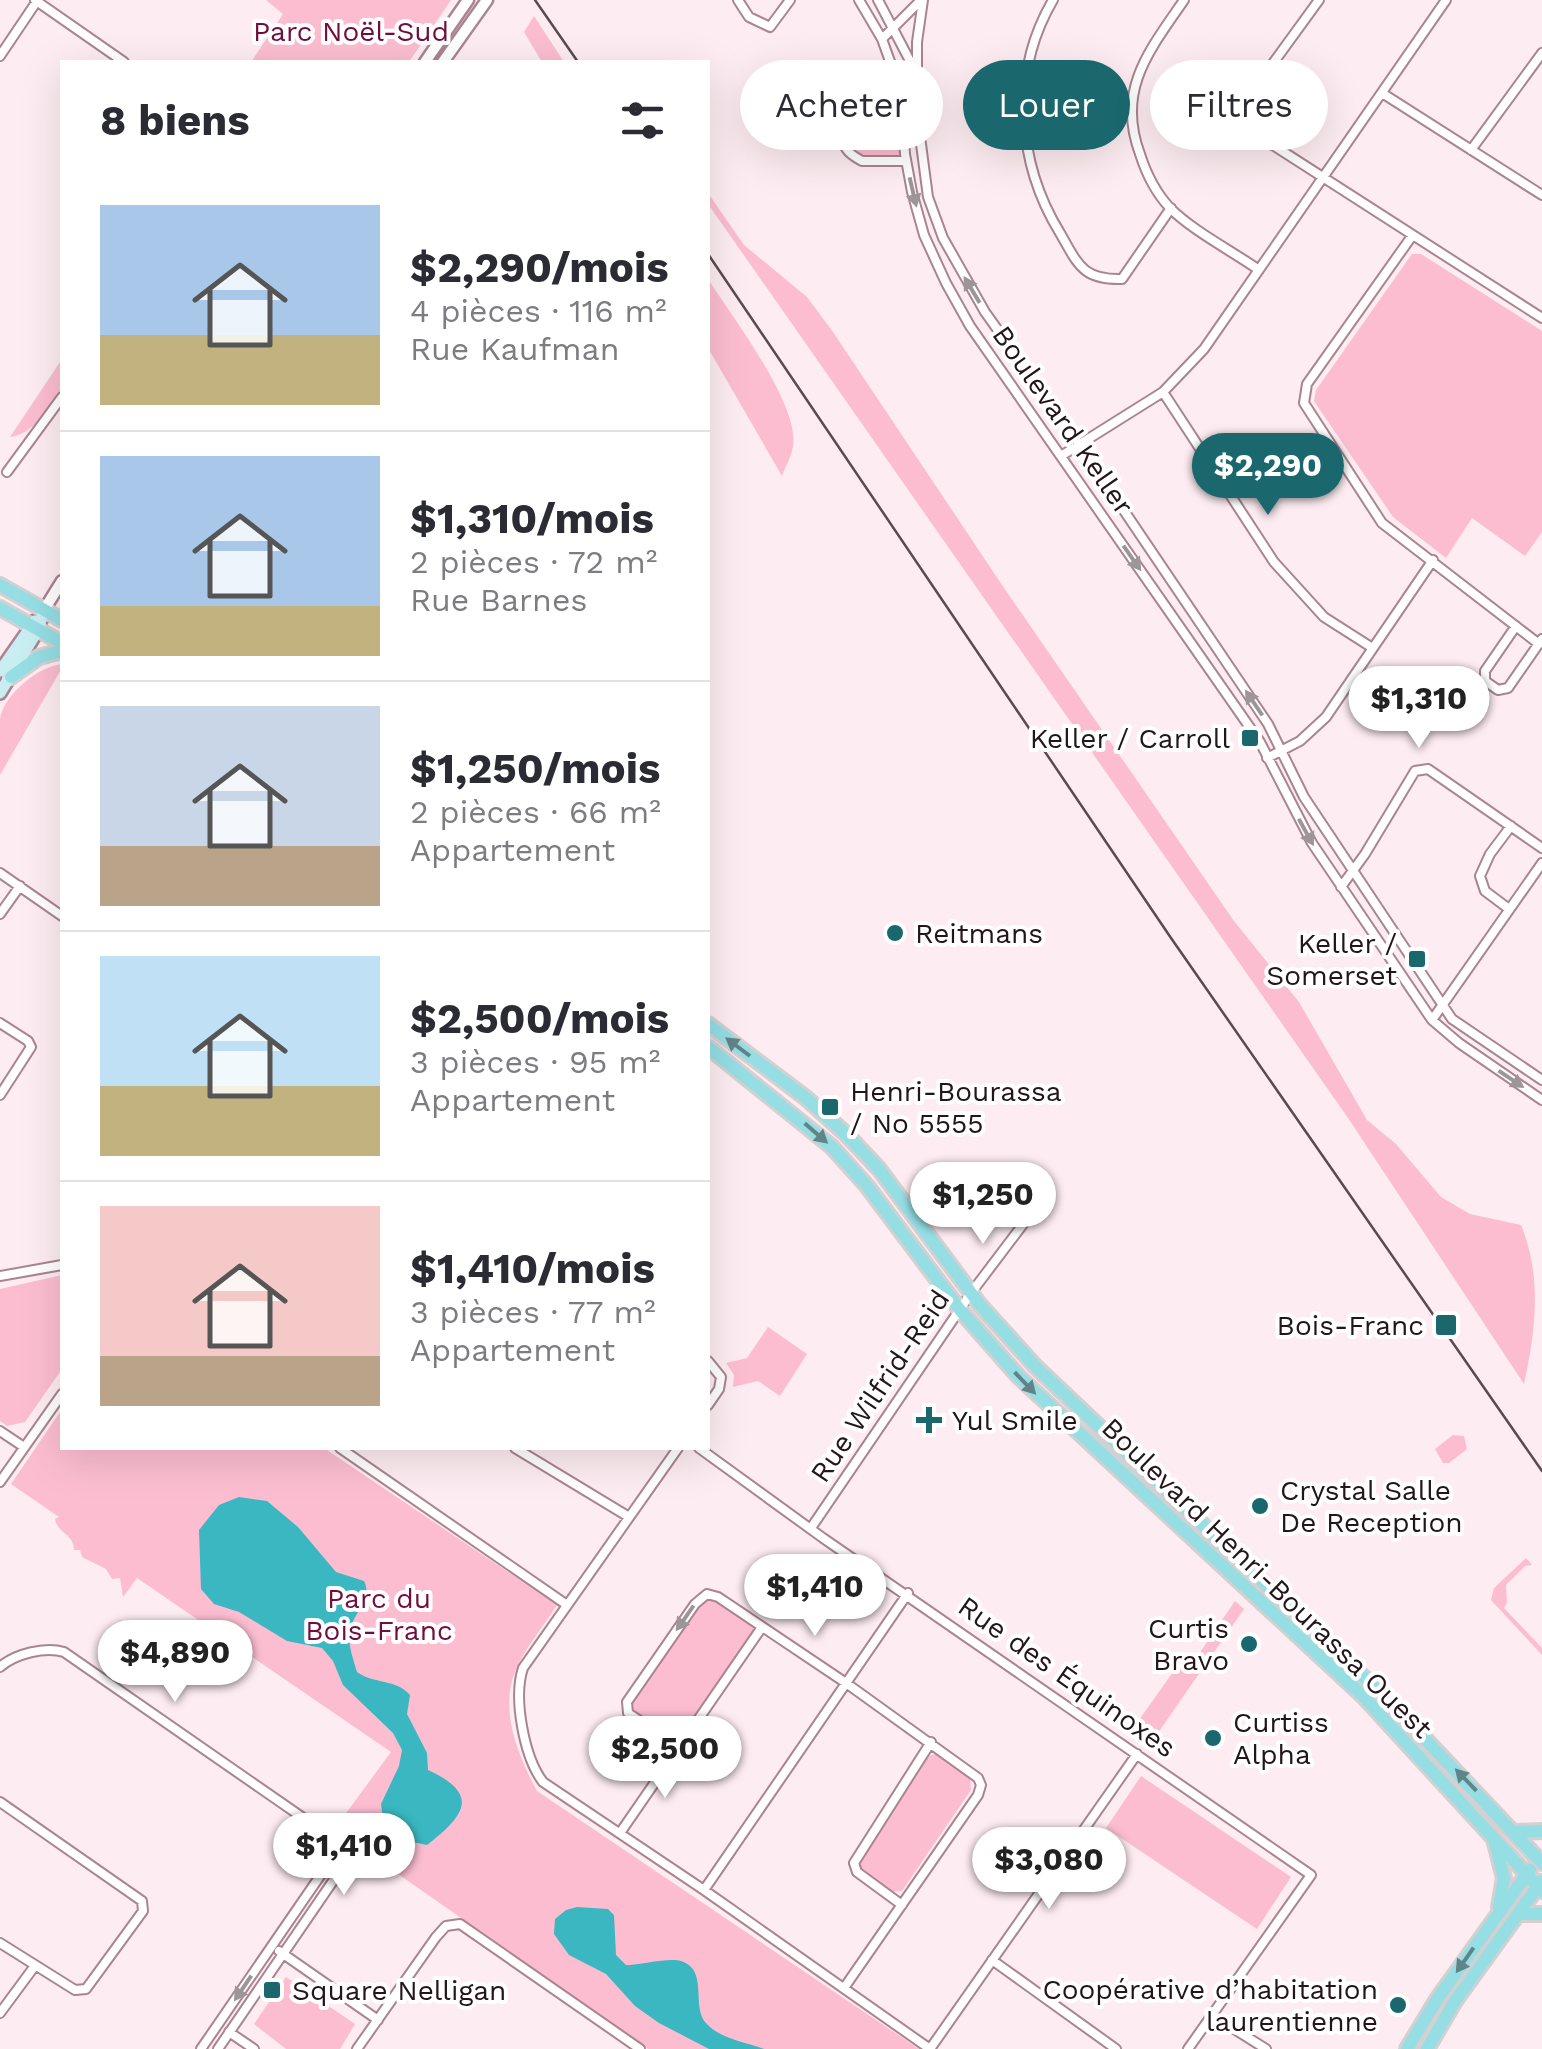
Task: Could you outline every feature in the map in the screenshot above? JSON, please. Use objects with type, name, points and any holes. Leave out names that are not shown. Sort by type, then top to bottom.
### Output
[{"type":"main road","points":[[0,585],[56,614],[6,674],[0,694]]},
{"type":"main road","points":[[0,608],[60,641]]},
{"type":"main road","points":[[6,674],[60,652]]},
{"type":"main road","name":"Boulevard Henri-Bourassa Ouest","points":[[710,1026],[818,1108],[855,1142],[971,1293],[1066,1396],[1368,1680],[1541,1858]]},
{"type":"main road","name":"Boulevard Henri-Bourassa Ouest","points":[[710,1048],[832,1147],[867,1186],[960,1310],[1047,1405],[1364,1697],[1494,1841],[1541,1886]]},
{"type":"main road","points":[[1516,1832],[1542,1831]]},
{"type":"main road","points":[[1494,1841],[1504,1878],[1498,1914]]},
{"type":"main road","points":[[1407,2049],[1438,1998],[1541,1858]]},
{"type":"main road","points":[[1427,2049],[1455,2001],[1541,1886]]},
{"type":"main road","points":[[1518,1914],[1542,1914]]},
{"type":"street","points":[[426,60],[468,0]]},
{"type":"street","points":[[445,60],[487,0]]},
{"type":"street","points":[[738,0],[748,17],[770,27],[790,0]]},
{"type":"street","name":"Boulevard Keller","points":[[859,0],[882,39],[889,60]]},
{"type":"street","name":"Boulevard Keller","points":[[878,0],[909,60]]},
{"type":"street","points":[[882,39],[922,0]]},
{"type":"street","points":[[917,60],[922,0]]},
{"type":"street","points":[[1053,0],[1034,44],[1024,83],[1028,160],[1044,208],[1086,274],[1100,279],[1122,278],[1171,208]]},
{"type":"street","points":[[1184,0],[1136,78],[1130,108],[1133,137],[1145,170],[1171,208],[1258,270]]},
{"type":"street","points":[[1319,0],[1247,100],[1244,115],[1251,131],[1542,318]]},
{"type":"street","points":[[1062,456],[1162,392],[1204,349],[1446,0]]},
{"type":"street","points":[[0,56],[36,1],[121,60]]},
{"type":"street","points":[[1470,150],[1542,53]]},
{"type":"street","points":[[1532,66],[1542,72]]},
{"type":"street","points":[[1382,92],[1542,196]]},
{"type":"street","points":[[849,150],[862,161],[906,161]]},
{"type":"street","name":"Boulevard Keller","points":[[905,150],[924,235],[970,326],[1260,742],[1312,843],[1341,888],[1432,1020],[1542,1100]]},
{"type":"street","name":"Boulevard Keller","points":[[923,150],[928,197],[943,238],[985,312],[1268,724],[1304,796],[1353,873],[1452,1019],[1542,1080]]},
{"type":"street","points":[[1412,236],[1308,384],[1303,397],[1306,409],[1382,523],[1540,641],[1508,688],[1498,690],[1486,681],[1485,670],[1516,626]]},
{"type":"street","points":[[1162,392],[1274,562],[1324,617],[1371,648]]},
{"type":"street","points":[[7,472],[60,400]]},
{"type":"street","points":[[1267,758],[1312,732],[1326,717],[1433,560]]},
{"type":"street","points":[[1341,888],[1415,771],[1428,768],[1542,848]]},
{"type":"street","points":[[1509,909],[1485,891],[1480,876],[1490,854],[1511,826]]},
{"type":"street","points":[[1432,1020],[1542,862]]},
{"type":"street","points":[[0,873],[60,915]]},
{"type":"street","points":[[0,914],[20,886]]},
{"type":"street","points":[[0,1022],[31,1047],[0,1095]]},
{"type":"street","name":"Rue Wilfrid-Reid","points":[[811,1528],[971,1293],[1024,1223]]},
{"type":"street","points":[[0,1276],[60,1265]]},
{"type":"street","points":[[710,1364],[721,1378],[710,1402]]},
{"type":"street","points":[[0,1482],[60,1397]]},
{"type":"street","points":[[0,1431],[24,1446]]},
{"type":"street","points":[[343,1450],[568,1604]]},
{"type":"street","points":[[519,1450],[629,1518]]},
{"type":"street","points":[[677,1450],[523,1668],[518,1692],[528,1757],[542,1782],[930,2049],[1137,1754]]},
{"type":"street","name":"Rue des Équinoxes","points":[[702,1450],[1310,1874],[1212,2015]]},
{"type":"street","points":[[704,1890],[908,1593]]},
{"type":"street","points":[[679,1747],[628,1713],[627,1702],[695,1604],[707,1594],[718,1597],[973,1772],[981,1785],[978,1795],[844,1988]]},
{"type":"street","points":[[620,1833],[762,1627]]},
{"type":"street","points":[[0,1667],[18,1656],[50,1650],[64,1652],[349,1852],[218,2049]]},
{"type":"street","points":[[902,1905],[857,1872],[854,1863],[931,1742]]},
{"type":"street","points":[[0,1802],[142,1901],[143,1911],[86,1989],[76,1990],[0,1943]]},
{"type":"street","points":[[201,2049],[342,1844]]},
{"type":"street","points":[[357,2049],[436,1936],[446,1926],[460,1924],[640,2049]]},
{"type":"street","points":[[272,1946],[378,2020]]},
{"type":"street","points":[[992,1960],[1116,2049]]},
{"type":"street","points":[[0,2014],[34,1966]]},
{"type":"street","points":[[1188,2049],[1212,2015],[1266,2049]]},
{"type":"street","points":[[218,2024],[254,2049]]},
{"type":"green space","name":"Parc Noël-Sud","points":[[266,0],[451,0],[410,60],[252,60],[283,14]]},
{"type":"green space","points":[[534,16],[563,60],[541,60],[524,32]]},
{"type":"green space","points":[[853,150],[901,150],[901,156],[870,159]]},
{"type":"green space","points":[[710,196],[744,245],[807,297],[833,332],[1234,921],[1299,1002],[1367,1120],[1396,1144],[1441,1197],[1470,1214],[1521,1225],[1532,1264],[1535,1303],[1524,1384],[1348,1118],[710,207]]},
{"type":"green space","points":[[1412,254],[1421,254],[1542,331],[1542,532],[1525,556],[1472,518],[1446,558],[1393,517],[1314,401],[1316,390]]},
{"type":"green space","points":[[710,282],[762,361],[786,408],[793,446],[782,476],[710,351]]},
{"type":"green space","points":[[60,362],[60,390],[55,401],[34,425],[10,437]]},
{"type":"green space","points":[[60,664],[60,671],[0,775],[3,710],[24,683]]},
{"type":"green space","points":[[60,1275],[60,1372],[25,1422],[7,1426],[0,1421],[0,1289]]},
{"type":"green space","points":[[768,1327],[807,1354],[780,1396],[758,1381],[733,1387],[734,1375],[726,1363],[747,1358]]},
{"type":"green space","name":"Parc du Bois-Franc","points":[[60,1412],[60,1450],[327,1450],[557,1605],[515,1672],[509,1702],[513,1733],[537,1791],[919,2049],[648,2049],[371,1855],[360,1835],[341,1820],[391,1752],[137,1578],[123,1597],[120,1578],[112,1579],[106,1569],[82,1557],[57,1524],[55,1519],[59,1517],[11,1484]]},
{"type":"green space","points":[[1453,1435],[1464,1436],[1467,1449],[1449,1463],[1443,1463],[1435,1449]]},
{"type":"green space","points":[[1526,1558],[1532,1565],[1525,1566],[1506,1585],[1504,1608],[1542,1648],[1542,1655],[1491,1600],[1494,1588]]},
{"type":"green space","points":[[707,1594],[762,1627],[679,1747],[628,1713],[627,1702],[695,1604]]},
{"type":"green space","points":[[1235,1601],[1244,1609],[1153,1740],[1134,1727],[1178,1665],[1188,1670]]},
{"type":"green space","points":[[935,1754],[970,1777],[971,1790],[902,1891],[892,1892],[861,1868],[860,1858],[929,1756]]},
{"type":"green space","points":[[1141,1776],[1291,1877],[1257,1929],[1106,1828]]},
{"type":"green space","points":[[286,1977],[355,2024],[340,2049],[286,2049],[254,2024]]},
{"type":"water","points":[[239,1497],[267,1501],[298,1527],[336,1572],[364,1581],[365,1599],[349,1634],[357,1672],[398,1686],[410,1695],[407,1714],[427,1753],[428,1770],[461,1796],[458,1814],[427,1845],[408,1841],[383,1819],[381,1804],[399,1766],[402,1750],[393,1733],[343,1685],[333,1661],[322,1648],[287,1641],[239,1612],[214,1604],[201,1589],[199,1530],[219,1505]]},
{"type":"water","points":[[577,1907],[608,1909],[614,1915],[616,1955],[626,1965],[669,1960],[689,1966],[695,1972],[706,2023],[726,2036],[764,2049],[709,2049],[635,2006],[606,1974],[569,1955],[554,1934],[555,1919]]},
{"type":"tram line","points":[[535,0],[577,60]]},
{"type":"tram line","points":[[710,257],[1171,938],[1542,1471]]},
{"type":"place","name":"Keller / Carroll","points":[[1250,738]]},
{"type":"place","name":"Reitmans","points":[[895,933]]},
{"type":"place","name":"Keller / Somerset","points":[[1417,959]]},
{"type":"place","name":"Henri-Bourassa / No 5555","points":[[830,1107]]},
{"type":"place","name":"Bois-Franc","points":[[1446,1325]]},
{"type":"place","name":"Yul Smile","points":[[929,1420]]},
{"type":"place","name":"Crystal Salle De Reception","points":[[1260,1506]]},
{"type":"place","name":"Curtis Bravo","points":[[1249,1644]]},
{"type":"place","name":"Curtiss Alpha","points":[[1213,1738]]},
{"type":"place","name":"Square Nelligan","points":[[272,1990]]},
{"type":"place","name":"Coopérative d’habitation laurentienne","points":[[1398,2005]]}]
